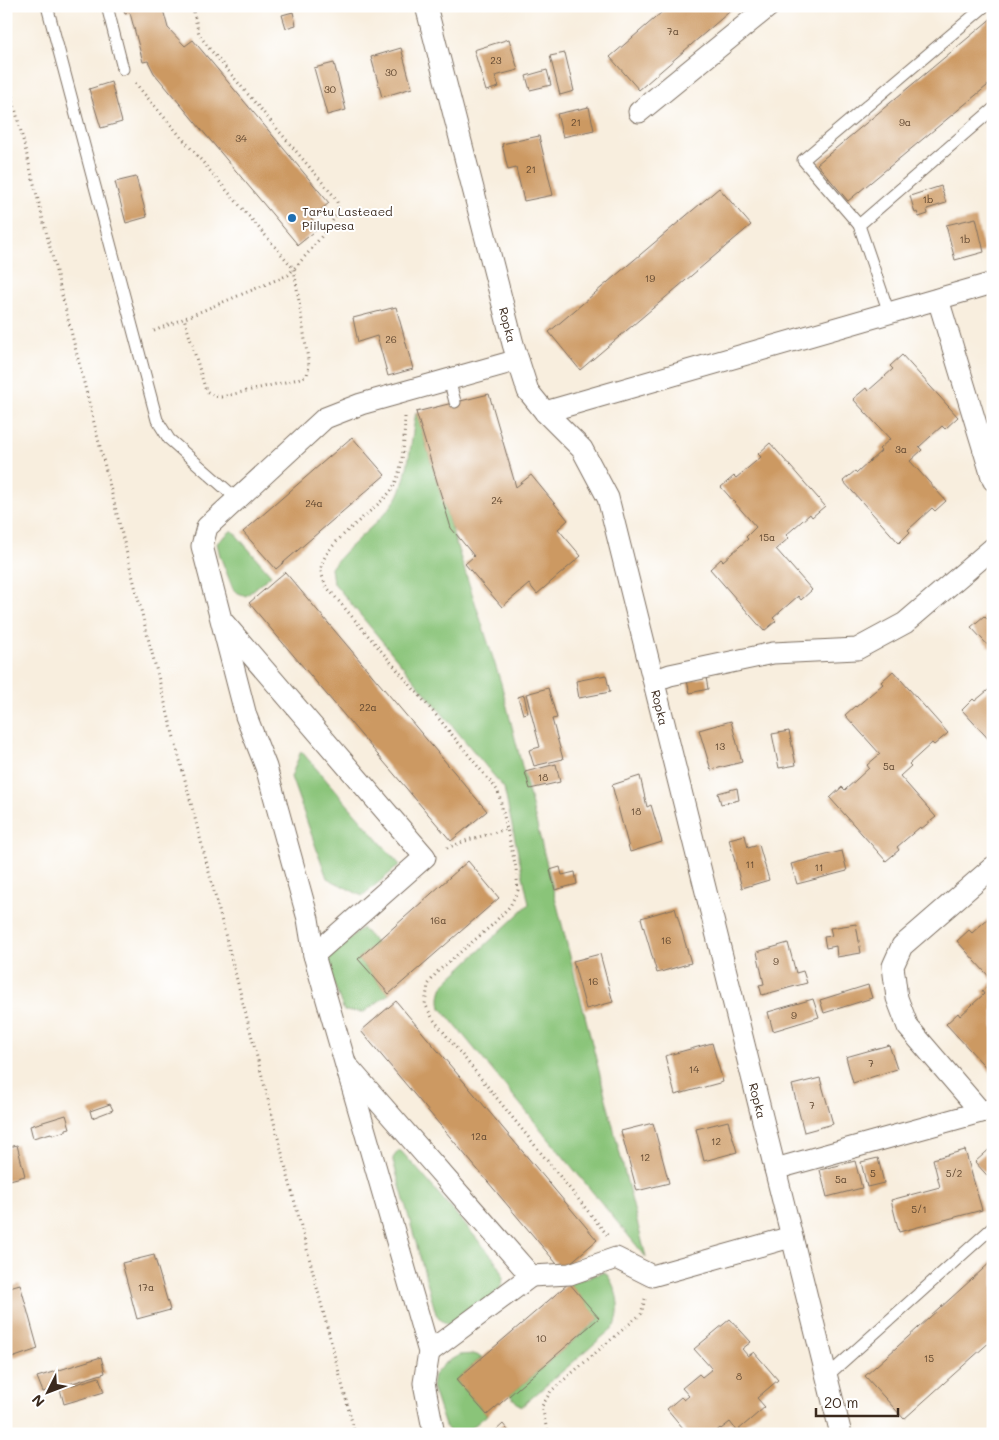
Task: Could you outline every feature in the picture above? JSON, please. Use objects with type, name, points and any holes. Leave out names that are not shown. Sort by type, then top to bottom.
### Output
[{"type":"street","name":"Ropka","points":[[426,6],[513,344],[528,391],[545,412],[582,449],[608,498],[841,1434]]},
{"type":"street","points":[[638,112],[769,6]]},
{"type":"street","points":[[545,412],[993,283]]},
{"type":"street","points":[[938,299],[993,480]]},
{"type":"street","points":[[434,1434],[424,1383],[429,1352],[314,955],[306,909],[266,767],[246,716],[202,546],[207,527],[325,418],[361,404],[518,360]]},
{"type":"street","points":[[654,681],[670,675],[773,653],[857,650],[905,623],[993,548]]},
{"type":"street","points":[[221,618],[426,857],[314,955]]},
{"type":"street","points":[[775,1169],[987,1110],[908,1027],[897,998],[893,966],[902,946],[993,867]]},
{"type":"street","points":[[346,1065],[531,1276]]},
{"type":"street","points":[[429,1352],[531,1276],[570,1274],[616,1258],[652,1276],[791,1237]]},
{"type":"lane","points":[[47,6],[157,420],[169,439],[237,499]]},
{"type":"lane","points":[[107,6],[123,69]]},
{"type":"lane","points":[[889,313],[859,225],[803,160],[985,6]]},
{"type":"lane","points":[[859,225],[993,109]]},
{"type":"lane","points":[[449,380],[455,402]]},
{"type":"lane","points":[[826,1377],[993,1228]]},
{"type":"path","points":[[135,339],[288,274],[300,263],[338,212],[338,204],[333,195],[208,47],[199,34],[192,6]]},
{"type":"path","points":[[123,69],[294,269],[309,366],[307,376],[221,397],[214,396],[206,391],[184,318]]},
{"type":"path","points":[[6,72],[145,626],[355,1434]]},
{"type":"path","points":[[406,391],[403,450],[399,472],[390,492],[328,550],[321,569],[325,585],[498,791],[516,868],[518,890],[510,906],[437,972],[428,985],[425,1004],[433,1019],[608,1236]]},
{"type":"path","points":[[426,857],[468,840],[506,829]]},
{"type":"path","points":[[550,1434],[546,1426],[542,1406],[551,1391],[640,1314],[652,1276]]},
{"type":"green space","points":[[416,412],[501,683],[646,1257],[441,1008],[440,995],[445,983],[529,904],[504,788],[333,582],[331,568],[382,516],[401,490],[407,469]]},
{"type":"green space","points":[[232,530],[271,575],[246,596],[233,589],[217,543]]},
{"type":"green space","points":[[301,751],[400,865],[362,896],[327,878],[291,777]]},
{"type":"green space","points":[[362,928],[376,943],[358,959],[389,994],[364,1012],[344,1011],[327,966],[328,958]]},
{"type":"green space","points":[[398,1151],[401,1151],[420,1172],[495,1260],[502,1273],[501,1285],[497,1293],[474,1312],[450,1326],[436,1314],[393,1161]]},
{"type":"green space","points":[[605,1272],[613,1284],[617,1298],[618,1312],[615,1326],[521,1407],[510,1395],[599,1319],[569,1283]]},
{"type":"green space","points":[[474,1354],[482,1357],[456,1380],[487,1415],[464,1434],[452,1434],[445,1426],[432,1387],[434,1375],[444,1364],[459,1355]]},
{"type":"building","name":"Tartu Lasteaed Piilupesa","points":[[123,6],[162,6],[168,28],[185,46],[193,40],[329,203],[311,218],[319,228],[298,245],[154,73],[148,61],[143,62],[130,13],[125,14]]},
{"type":"building","points":[[669,6],[736,6],[639,90],[610,57]]},
{"type":"building","points":[[293,12],[296,25],[286,28],[282,15]]},
{"type":"building","points":[[993,17],[993,81],[848,201],[817,164]]},
{"type":"building","points":[[509,39],[518,70],[495,76],[499,87],[486,91],[474,50]]},
{"type":"building","points":[[401,48],[412,88],[382,97],[371,57]]},
{"type":"building","points":[[565,53],[574,91],[560,95],[550,56]]},
{"type":"building","points":[[334,63],[346,110],[327,115],[314,68]]},
{"type":"building","points":[[547,70],[551,85],[530,90],[526,76]]},
{"type":"building","points":[[111,82],[122,122],[101,128],[89,89]]},
{"type":"building","points":[[589,107],[594,130],[563,137],[557,114]]},
{"type":"building","points":[[539,136],[553,195],[524,201],[516,168],[508,170],[502,144]]},
{"type":"building","points":[[136,177],[147,217],[126,223],[115,182]]},
{"type":"building","points":[[941,186],[946,203],[927,209],[928,214],[919,217],[917,212],[915,213],[910,196]]},
{"type":"building","points":[[719,188],[751,225],[580,370],[549,332]]},
{"type":"building","points":[[976,218],[984,252],[955,260],[946,225]]},
{"type":"building","points":[[396,307],[413,369],[388,376],[377,336],[358,342],[353,318]]},
{"type":"building","points":[[902,355],[958,417],[945,429],[942,426],[919,447],[922,450],[910,461],[946,501],[935,511],[932,508],[908,530],[910,532],[899,543],[843,481],[855,471],[857,473],[881,451],[879,449],[890,439],[853,399],[866,388],[868,391],[893,369],[890,366]]},
{"type":"building","points":[[489,394],[516,487],[531,475],[568,520],[558,529],[581,556],[537,594],[529,584],[502,607],[465,564],[474,556],[451,528],[416,412]]},
{"type":"building","points":[[352,437],[385,475],[276,569],[243,532]]},
{"type":"building","points":[[770,443],[825,506],[812,517],[810,514],[786,535],[789,538],[776,549],[812,590],[801,600],[798,596],[773,618],[776,621],[764,631],[710,569],[721,559],[723,561],[748,539],[746,537],[756,527],[721,487],[734,476],[736,478],[761,457],[758,454]]},
{"type":"building","points":[[285,572],[487,811],[451,841],[249,603]]},
{"type":"building","points":[[993,613],[993,651],[971,627],[984,616],[987,619]]},
{"type":"building","points":[[893,671],[948,733],[934,745],[932,743],[909,764],[911,766],[900,776],[936,817],[921,829],[920,827],[897,847],[899,850],[886,861],[830,798],[842,787],[845,790],[869,768],[867,765],[880,754],[845,715],[883,684],[881,682]]},
{"type":"building","points":[[606,675],[610,692],[579,698],[576,681]]},
{"type":"building","points":[[706,677],[708,689],[690,693],[687,681]]},
{"type":"building","points":[[993,686],[993,744],[962,710],[973,699],[975,701]]},
{"type":"building","points":[[548,688],[557,718],[552,719],[563,759],[534,766],[529,750],[540,747],[526,694]]},
{"type":"building","points":[[524,695],[528,713],[523,714],[518,697]]},
{"type":"building","points":[[731,721],[742,762],[711,770],[699,730]]},
{"type":"building","points":[[789,731],[796,765],[779,768],[772,734]]},
{"type":"building","points":[[556,764],[560,782],[530,789],[525,772]]},
{"type":"building","points":[[640,776],[647,807],[651,805],[662,842],[630,852],[612,785]]},
{"type":"building","points":[[737,788],[739,800],[721,804],[718,793]]},
{"type":"building","points":[[745,835],[748,848],[759,845],[769,880],[742,888],[729,839]]},
{"type":"building","points":[[842,851],[847,871],[797,884],[791,864]]},
{"type":"building","points":[[468,861],[499,898],[389,994],[358,959]]},
{"type":"building","points":[[560,867],[562,875],[575,872],[577,884],[555,890],[550,870]]},
{"type":"building","points":[[675,908],[691,963],[657,973],[641,918]]},
{"type":"building","points":[[993,914],[993,981],[957,941],[969,930],[972,933]]},
{"type":"building","points":[[856,924],[861,953],[837,957],[836,946],[826,948],[824,937],[832,936],[830,928]]},
{"type":"building","points":[[788,943],[796,973],[803,971],[807,983],[762,995],[759,985],[764,984],[757,952]]},
{"type":"building","points":[[600,954],[613,1002],[586,1009],[573,961]]},
{"type":"building","points":[[993,981],[993,1075],[946,1024],[958,1013],[960,1016],[984,994],[982,991]]},
{"type":"building","points":[[868,985],[872,998],[824,1013],[820,1000]]},
{"type":"building","points":[[813,999],[819,1017],[773,1031],[768,1012]]},
{"type":"building","points":[[396,1001],[597,1240],[562,1270],[361,1031]]},
{"type":"building","points":[[712,1043],[723,1082],[675,1095],[665,1056]]},
{"type":"building","points":[[889,1045],[897,1069],[853,1083],[846,1057]]},
{"type":"building","points":[[820,1078],[833,1124],[804,1132],[792,1085]]},
{"type":"building","points":[[110,1104],[113,1110],[92,1118],[90,1111]]},
{"type":"building","points":[[66,1115],[70,1128],[66,1129],[66,1131],[33,1138],[30,1126]]},
{"type":"building","points":[[728,1121],[737,1152],[704,1161],[696,1129]]},
{"type":"building","points":[[653,1123],[669,1183],[637,1191],[621,1131]]},
{"type":"building","points":[[17,1145],[25,1176],[6,1181],[6,1148]]},
{"type":"building","points":[[993,1146],[993,1182],[975,1162]]},
{"type":"building","points":[[965,1150],[982,1210],[899,1232],[891,1200],[940,1187],[933,1159]]},
{"type":"building","points":[[878,1158],[884,1183],[867,1187],[861,1162]]},
{"type":"building","points":[[855,1161],[862,1188],[827,1197],[820,1170]]},
{"type":"building","points":[[154,1255],[170,1310],[137,1319],[122,1263]]},
{"type":"building","points":[[993,1260],[993,1339],[904,1419],[865,1376]]},
{"type":"building","points":[[569,1283],[599,1318],[487,1415],[456,1380]]},
{"type":"building","points":[[20,1284],[38,1349],[6,1360],[6,1288]]},
{"type":"building","points":[[730,1319],[751,1342],[742,1349],[748,1356],[754,1352],[778,1380],[757,1398],[765,1407],[737,1431],[730,1422],[713,1434],[688,1434],[667,1409],[681,1397],[684,1400],[689,1396],[682,1388],[699,1374],[702,1377],[712,1369],[694,1349]]},
{"type":"building","points":[[101,1357],[105,1373],[43,1392],[37,1377]]},
{"type":"building","points":[[99,1377],[104,1392],[64,1404],[60,1389]]},
{"type":"building","points":[[503,1424],[511,1434],[492,1434]]},
{"type":"place","name":"Tartu Lasteaed Piilupesa","points":[[292,218]]}]
